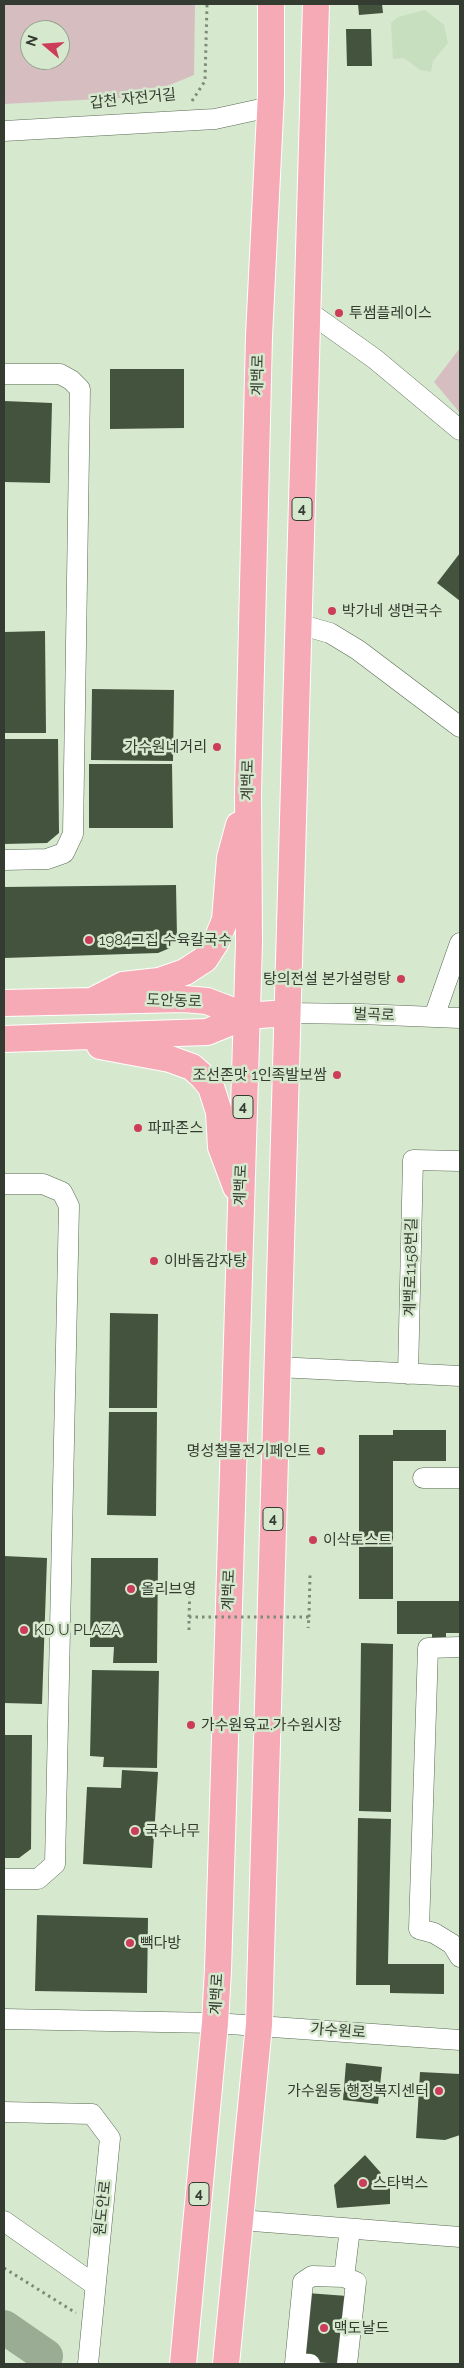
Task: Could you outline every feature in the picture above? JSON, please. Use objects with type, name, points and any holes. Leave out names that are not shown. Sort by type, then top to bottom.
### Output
[{"type":"main road","name":"계백로","points":[[183,2364],[215,2023],[249,943],[248,793],[259,336],[270,107],[271,4]]},
{"type":"main road","name":"4","points":[[226,2364],[259,2025],[316,4]]},
{"type":"main road","points":[[92,1001],[123,985],[159,981],[185,972],[205,959],[216,942],[225,920],[230,858],[248,793]]},
{"type":"main road","name":"도안동로","points":[[4,1003],[184,999],[207,1001],[246,1016]]},
{"type":"main road","points":[[246,1016],[288,1013]]},
{"type":"main road","name":"도안동로","points":[[4,1039],[207,1032],[246,1016]]},
{"type":"main road","points":[[56,1037],[170,1059],[197,1071],[211,1087],[219,1112],[221,1147],[228,1171],[240,1198]]},
{"type":"street","points":[[4,131],[215,120],[270,107]]},
{"type":"street","points":[[308,312],[375,359],[460,430]]},
{"type":"street","points":[[4,374],[60,374],[72,380],[80,389],[73,834],[64,853],[47,859],[4,860]]},
{"type":"street","points":[[298,624],[330,633],[358,650],[460,727]]},
{"type":"street","points":[[434,1017],[460,943]]},
{"type":"street","name":"벌곡로","points":[[288,1013],[460,1018]]},
{"type":"street","name":"계백로1158번길","points":[[408,1374],[413,1160],[460,1162]]},
{"type":"street","points":[[4,1184],[43,1184],[62,1192],[69,1206],[55,1864],[38,1879],[4,1879]]},
{"type":"street","points":[[277,1367],[460,1376]]},
{"type":"street","points":[[423,1478],[460,1478]]},
{"type":"street","points":[[460,1648],[428,1648],[419,1929],[434,1933],[452,1944],[460,1958]]},
{"type":"street","points":[[4,2020],[215,2023]]},
{"type":"street","name":"가수원로","points":[[215,2023],[460,2040]]},
{"type":"street","name":"원도안로","points":[[4,2112],[92,2114],[110,2138],[95,2285]]},
{"type":"street","points":[[240,2220],[460,2237]]},
{"type":"street","points":[[4,2221],[95,2285],[88,2364]]},
{"type":"street","points":[[344,2277],[350,2229]]},
{"type":"street","points":[[310,2364],[294,2363],[302,2282],[312,2276],[344,2277],[356,2282],[348,2364]]},
{"type":"path","name":"갑천 자전거길","points":[[184,104],[191,102],[205,81],[207,4]]},
{"type":"path","points":[[308,1628],[310,1575]]},
{"type":"path","points":[[189,1630],[190,1588]]},
{"type":"path","points":[[189,1617],[309,1617]]},
{"type":"path","points":[[4,2268],[76,2313]]},
{"type":"shaded area","points":[[4,4],[195,4],[194,75],[160,89],[120,98],[4,104]]},
{"type":"shaded area","points":[[425,10],[444,25],[448,43],[433,61],[431,72],[420,70],[404,58],[393,59],[391,23],[398,17]]},
{"type":"shaded area","points":[[460,348],[460,413],[434,382]]},
{"type":"building","points":[[358,4],[382,4],[383,13],[359,15]]},
{"type":"building","points":[[346,29],[371,29],[372,66],[347,66]]},
{"type":"building","points":[[110,369],[184,369],[184,428],[110,429]]},
{"type":"building","points":[[4,401],[52,403],[50,483],[4,482]]},
{"type":"building","points":[[460,553],[460,601],[437,583]]},
{"type":"building","points":[[45,631],[46,733],[4,733],[4,632]]},
{"type":"building","points":[[92,689],[174,690],[173,761],[91,760]]},
{"type":"building","points":[[4,739],[58,739],[59,833],[47,843],[4,844]]},
{"type":"building","points":[[89,764],[172,764],[173,828],[89,828]]},
{"type":"building","points":[[176,885],[177,937],[170,948],[158,953],[4,958],[4,887]]},
{"type":"building","points":[[110,1313],[158,1314],[157,1408],[109,1408]]},
{"type":"building","points":[[109,1412],[157,1412],[156,1516],[107,1515]]},
{"type":"building","points":[[393,1430],[446,1430],[446,1461],[393,1461],[393,1599],[359,1599],[359,1435],[393,1435]]},
{"type":"building","name":"KD U PLAZA","points":[[4,1556],[47,1558],[42,1704],[4,1703]]},
{"type":"building","points":[[91,1558],[158,1558],[157,1663],[113,1663],[114,1647],[90,1647]]},
{"type":"building","points":[[397,1601],[460,1601],[460,1633],[446,1633],[446,1642],[432,1642],[432,1634],[397,1634]]},
{"type":"building","points":[[361,1643],[393,1644],[391,1812],[359,1811]]},
{"type":"building","points":[[92,1670],[159,1671],[157,1768],[103,1767],[104,1757],[90,1756]]},
{"type":"building","points":[[4,1735],[32,1735],[31,1849],[19,1858],[4,1858]]},
{"type":"building","points":[[122,1770],[158,1772],[152,1868],[83,1864],[87,1787],[121,1788]]},
{"type":"building","points":[[358,1818],[391,1819],[388,1964],[444,1964],[444,1994],[390,1993],[390,1985],[356,1985]]},
{"type":"building","points":[[37,1915],[148,1918],[147,1993],[35,1991]]},
{"type":"building","points":[[346,2063],[382,2067],[378,2104],[343,2100]]},
{"type":"building","points":[[420,2072],[460,2074],[460,2135],[445,2140],[416,2138]]},
{"type":"building","name":"스타벅스","points":[[365,2155],[381,2173],[376,2178],[381,2181],[390,2179],[390,2204],[337,2208],[334,2185]]},
{"type":"building","name":"맥도날드","points":[[307,2293],[347,2296],[341,2364],[301,2361]]},
{"type":"waterway","points":[[4,2327],[46,2356]]},
{"type":"place","name":"투썸플레이스","points":[[339,313]]},
{"type":"place","name":"박가네 생면국수","points":[[332,611]]},
{"type":"place","name":"가수원네거리","points":[[217,747]]},
{"type":"place","name":"1984그집 수육칼국수","points":[[89,940]]},
{"type":"place","name":"탕의전설 본가설렁탕","points":[[401,979]]},
{"type":"place","name":"조선존맛 1인족발보쌈","points":[[337,1075]]},
{"type":"place","name":"파파존스","points":[[138,1128]]},
{"type":"place","name":"이바돔감자탕","points":[[154,1261]]},
{"type":"place","name":"명성철물전기페인트","points":[[321,1451]]},
{"type":"place","name":"이삭토스트","points":[[313,1540]]},
{"type":"place","name":"올리브영","points":[[131,1589]]},
{"type":"place","name":"KD U PLAZA","points":[[24,1630]]},
{"type":"place","name":"가수원육교.가수원시장","points":[[191,1725]]},
{"type":"place","name":"국수나무","points":[[135,1831]]},
{"type":"place","name":"빽다방","points":[[130,1943]]},
{"type":"place","name":"가수원동 행정복지센터","points":[[439,2091]]},
{"type":"place","name":"스타벅스","points":[[363,2183]]},
{"type":"place","name":"맥도날드","points":[[324,2328]]}]
